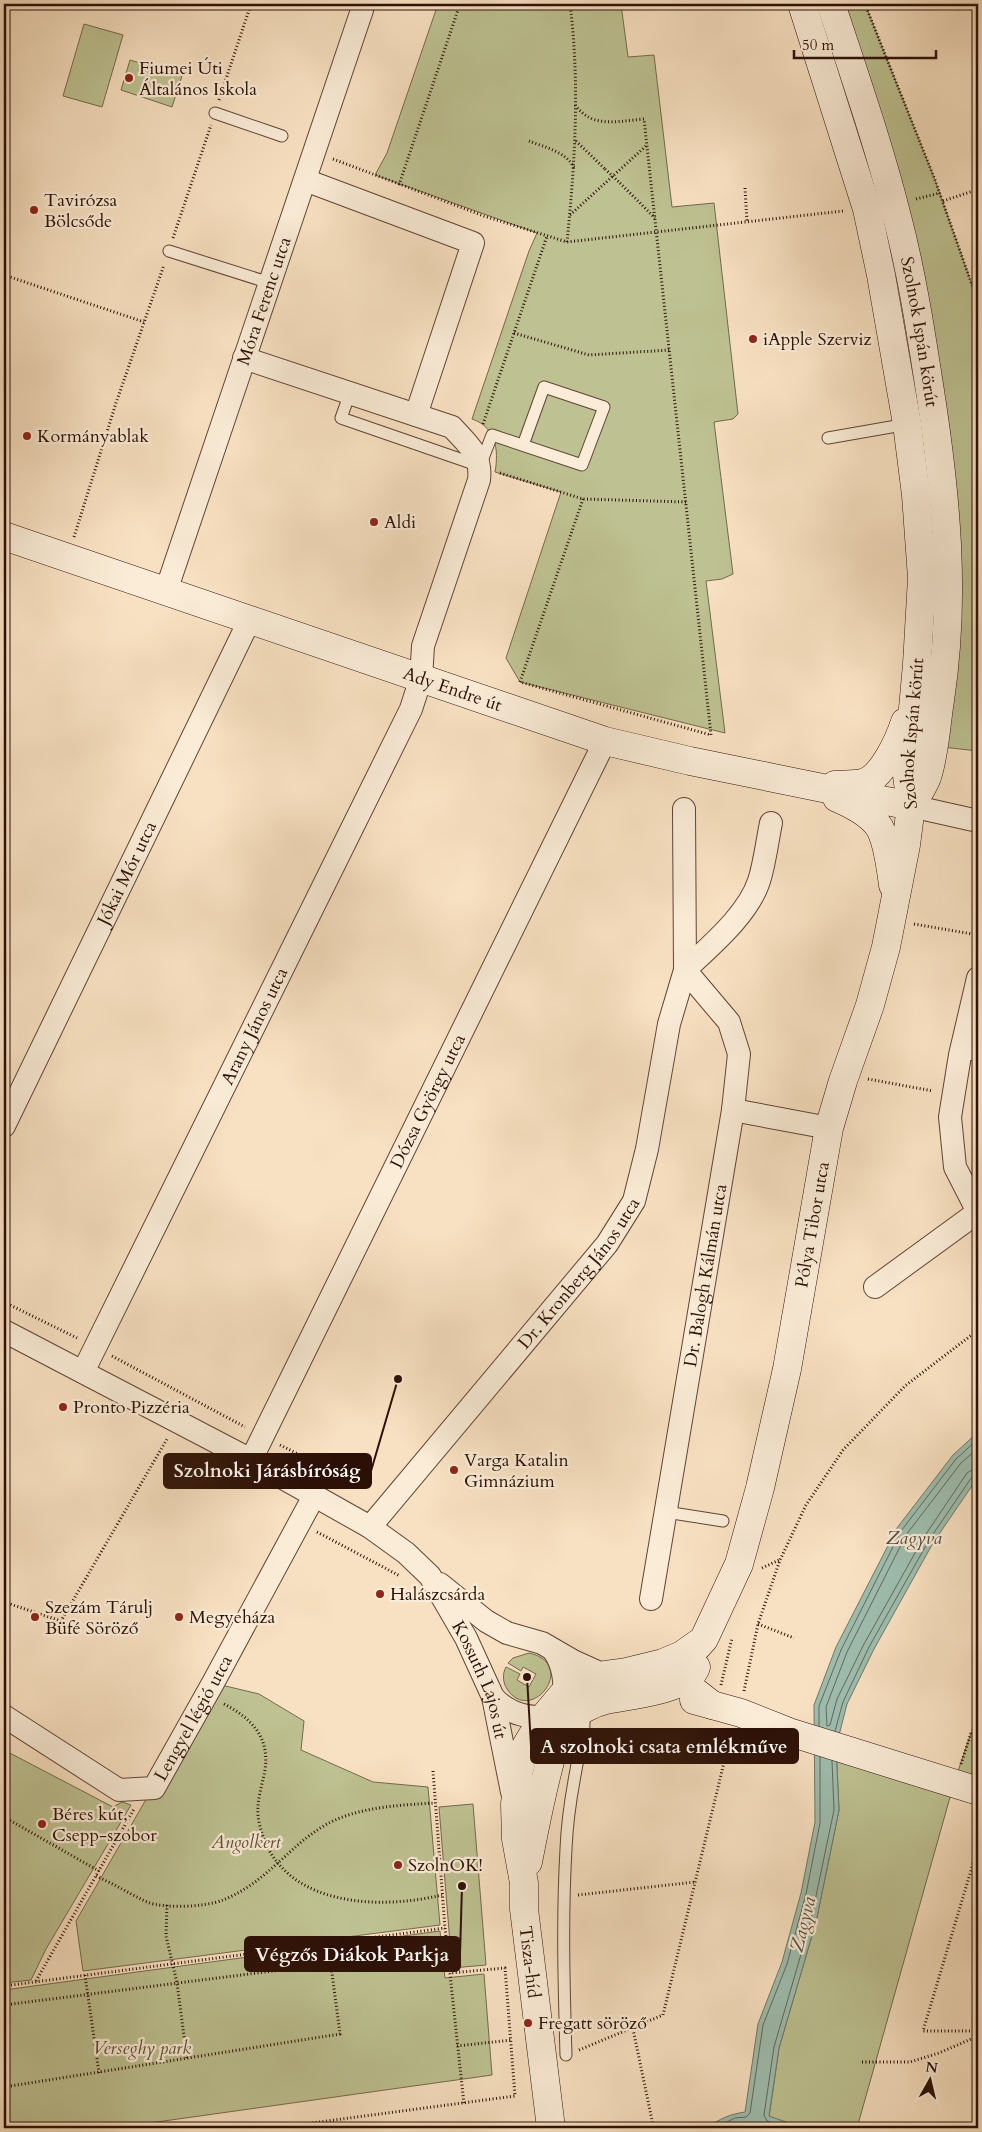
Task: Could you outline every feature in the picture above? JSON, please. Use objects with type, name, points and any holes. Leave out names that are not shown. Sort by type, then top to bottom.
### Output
[{"type":"street","name":"Szolnok Ispán körút","points":[[802,4],[867,209],[881,274],[921,422],[944,494],[947,531],[948,626],[933,746],[926,778],[911,806]]},
{"type":"street","name":"Szolnok Ispán körút","points":[[831,4],[872,126],[898,220],[922,345],[921,422],[916,495],[922,578],[917,664],[907,775],[911,806]]},
{"type":"street","name":"Móra Ferenc utca","points":[[166,591],[362,10]]},
{"type":"street","points":[[305,180],[473,243],[416,415]]},
{"type":"street","points":[[244,358],[452,428],[477,458]]},
{"type":"street","name":"Arany János utca","points":[[84,1372],[411,709],[421,678],[423,646],[479,480],[477,458]]},
{"type":"street","name":"Ady Endre út","points":[[4,536],[605,741],[911,806]]},
{"type":"street","name":"Jókai Mór utca","points":[[4,1126],[250,619]]},
{"type":"street","points":[[813,786],[864,783],[882,768],[899,740],[913,701]]},
{"type":"street","name":"Dózsa György utca","points":[[251,1460],[605,741]]},
{"type":"street","points":[[813,786],[854,805],[878,825],[889,857],[893,910]]},
{"type":"street","points":[[911,806],[978,821]]},
{"type":"street","name":"Pólya Tibor utca","points":[[670,1686],[695,1671],[704,1639],[739,1564],[760,1488],[787,1369],[829,1128],[845,1075],[870,1005],[893,910],[906,846],[911,806]]},
{"type":"street","name":"Dr. Kronberg János utca","points":[[370,1527],[607,1244],[634,1201],[647,1149],[669,1024],[685,970],[684,809]]},
{"type":"street","points":[[685,970],[724,933],[750,900],[759,881],[771,823]]},
{"type":"street","name":"Dr. Balogh Kálmán utca","points":[[651,1599],[733,1110],[739,1054],[729,1022],[685,970]]},
{"type":"street","points":[[875,1286],[978,1212],[955,1167],[950,1117],[953,1095],[969,1054],[978,978]]},
{"type":"street","points":[[733,1110],[829,1128]]},
{"type":"street","name":"Kossuth Lajos út","points":[[5,1336],[84,1372],[251,1460],[370,1527],[406,1553],[430,1576],[466,1638],[493,1697],[515,1804]]},
{"type":"street","name":"Lengyel légió utca","points":[[4,1716],[119,1790],[150,1788],[206,1695],[314,1496]]},
{"type":"street","points":[[430,1576],[486,1621],[507,1633],[542,1643],[604,1675],[642,1678],[670,1686],[717,1693],[743,1702]]},
{"type":"street","points":[[524,1883],[516,1839],[515,1804],[519,1770],[526,1746],[604,1675],[626,1672],[663,1662],[682,1655],[704,1639],[712,1680],[719,1693],[743,1702],[789,1732],[966,1787]]},
{"type":"street","points":[[524,1883],[540,1800],[564,1710],[564,1673],[560,1661],[553,1650]]},
{"type":"street","points":[[493,1697],[501,1706],[512,1713],[564,1710],[670,1686]]},
{"type":"street","name":"Tisza-híd","points":[[524,1883],[524,1909],[551,2128]]},
{"type":"lane","points":[[215,112],[282,136]]},
{"type":"lane","points":[[169,250],[270,283]]},
{"type":"lane","points":[[350,393],[341,418],[477,458],[492,435],[523,446],[582,465],[604,407],[544,387],[523,446]]},
{"type":"lane","points":[[828,438],[921,422]]},
{"type":"lane","points":[[666,1512],[723,1521]]},
{"type":"lane","points":[[564,1710],[586,1723],[571,1798],[566,1849],[563,1964],[566,2056]]},
{"type":"path","points":[[68,558],[116,403],[251,4]]},
{"type":"path","points":[[399,185],[460,4]]},
{"type":"path","points":[[567,242],[576,140],[574,40],[570,4]]},
{"type":"path","points":[[865,4],[943,201],[978,302]]},
{"type":"path","points":[[575,105],[582,115],[600,121],[644,119],[711,735],[520,682],[583,499]]},
{"type":"path","points":[[576,140],[656,218]]},
{"type":"path","points":[[529,141],[571,160],[574,168]]},
{"type":"path","points":[[570,216],[647,145]]},
{"type":"path","points":[[314,151],[484,216],[567,242],[867,209]]},
{"type":"path","points":[[745,188],[747,222]]},
{"type":"path","points":[[943,201],[976,190]]},
{"type":"path","points":[[547,236],[514,333],[477,458],[583,499],[687,502]]},
{"type":"path","points":[[4,275],[144,322]]},
{"type":"path","points":[[514,333],[589,354],[670,350]]},
{"type":"path","points":[[893,910],[978,935]]},
{"type":"path","points":[[845,1075],[953,1095]]},
{"type":"path","points":[[743,1702],[758,1624],[780,1560],[806,1505],[843,1450],[905,1386],[978,1330]]},
{"type":"path","points":[[4,1602],[61,1621],[177,1421]]},
{"type":"path","points":[[758,1576],[762,1568],[780,1560]]},
{"type":"path","points":[[758,1624],[794,1638]]},
{"type":"path","points":[[717,1693],[733,1630]]},
{"type":"path","points":[[206,1695],[237,1711],[257,1728],[265,1750],[265,1769],[259,1791],[258,1820],[264,1841],[278,1862],[296,1880],[322,1894],[353,1902],[386,1903],[420,1900],[442,1895]]},
{"type":"path","points":[[966,1787],[971,1733],[978,1724]]},
{"type":"path","points":[[566,2056],[663,2015],[727,1750]]},
{"type":"path","points":[[433,1772],[445,1928],[464,2104]]},
{"type":"path","points":[[36,1982],[96,1876],[150,1788]]},
{"type":"path","points":[[96,1876],[149,1902],[187,1906],[221,1901],[247,1888],[292,1848],[335,1821],[356,1813],[407,1805],[435,1803]]},
{"type":"path","points":[[4,1817],[99,1871]]},
{"type":"path","points":[[978,1846],[923,2031],[978,2031]]},
{"type":"path","points":[[565,1897],[695,1882]]},
{"type":"path","points":[[167,1905],[166,1936],[177,1983],[188,2059]]},
{"type":"path","points":[[4,1986],[445,1928]]},
{"type":"path","points":[[4,2087],[340,2034],[328,1943]]},
{"type":"path","points":[[4,2005],[447,1948]]},
{"type":"path","points":[[274,2128],[514,2096],[505,1968],[450,1973]]},
{"type":"path","points":[[85,1975],[99,2073]]},
{"type":"path","points":[[633,2029],[653,2125]]},
{"type":"path","points":[[862,2062],[910,2062],[939,2053],[978,2036]]},
{"type":"path","points":[[457,2046],[517,2039]]},
{"type":"green space","points":[[438,4],[621,4],[628,57],[654,55],[672,207],[714,203],[738,414],[733,419],[714,422],[733,574],[722,579],[706,581],[725,733],[520,682],[506,658],[561,492],[495,472],[496,448],[491,433],[480,423],[472,419],[529,251],[537,233],[375,175],[387,153]]},
{"type":"green space","points":[[831,4],[865,4],[935,180],[978,302],[978,751],[933,746],[938,707],[934,419]]},
{"type":"green space","points":[[84,24],[123,35],[102,107],[63,96]]},
{"type":"green space","points":[[130,60],[182,76],[172,107],[121,90]]},
{"type":"green space","points":[[529,1653],[543,1659],[550,1668],[550,1679],[546,1689],[538,1697],[528,1701],[517,1699],[507,1689],[504,1675],[506,1667],[520,1674],[517,1680],[529,1687],[536,1674],[523,1667],[521,1671],[508,1663],[513,1658]]},
{"type":"green space","name":"Angolkert","points":[[213,1683],[259,1694],[304,1721],[301,1750],[373,1782],[428,1787],[440,1925],[83,1971],[76,1921]]},
{"type":"green space","points":[[978,1724],[978,1791],[954,1783],[971,1733]]},
{"type":"green space","points":[[836,1747],[954,1783],[857,2128],[803,2128],[769,2117],[779,2048],[816,1922],[839,1810]]},
{"type":"green space","points":[[4,1750],[113,1807],[122,1802],[131,1805],[46,1949],[31,1980],[4,1983]]},
{"type":"green space","points":[[473,1804],[486,1965],[452,1968],[439,1807]]},
{"type":"green space","name":"Verseghy park","points":[[440,1931],[445,1978],[484,1974],[492,2075],[114,2128],[4,2128],[4,1990]]},
{"type":"water","name":"Zagyva","points":[[978,1432],[978,1477],[933,1543],[874,1649],[847,1704],[836,1747],[839,1810],[816,1922],[779,2048],[769,2116],[803,2128],[707,2128],[725,2117],[745,2112],[758,2024],[782,1962],[801,1893],[815,1822],[814,1705],[836,1647],[897,1528],[953,1455]]},
{"type":"place","name":"Fiumei Úti Általános Iskola","points":[[129,78]]},
{"type":"place","name":"Tavirózsa Bölcsőde","points":[[34,210]]},
{"type":"place","name":"iApple Szerviz","points":[[753,339]]},
{"type":"place","name":"Kormányablak","points":[[27,436]]},
{"type":"place","name":"Aldi","points":[[374,522]]},
{"type":"place","name":"Szolnoki Járásbíróság","points":[[398,1379]]},
{"type":"place","name":"Pronto Pizzéria","points":[[63,1407]]},
{"type":"place","name":"Varga Katalin Gimnázium","points":[[454,1470]]},
{"type":"place","name":"Halászcsárda","points":[[380,1594]]},
{"type":"place","name":"Szezám Tárulj Büfé Söröző","points":[[35,1617]]},
{"type":"place","name":"Megyeháza","points":[[179,1617]]},
{"type":"place","name":"A szolnoki csata emlékműve","points":[[527,1677]]},
{"type":"place","name":"Béres kút, Csepp-szobor","points":[[42,1824]]},
{"type":"place","name":"SzolnOK!","points":[[398,1865]]},
{"type":"place","name":"Végzős Diákok Parkja","points":[[462,1886]]},
{"type":"place","name":"Fregatt söröző","points":[[528,2023]]}]
